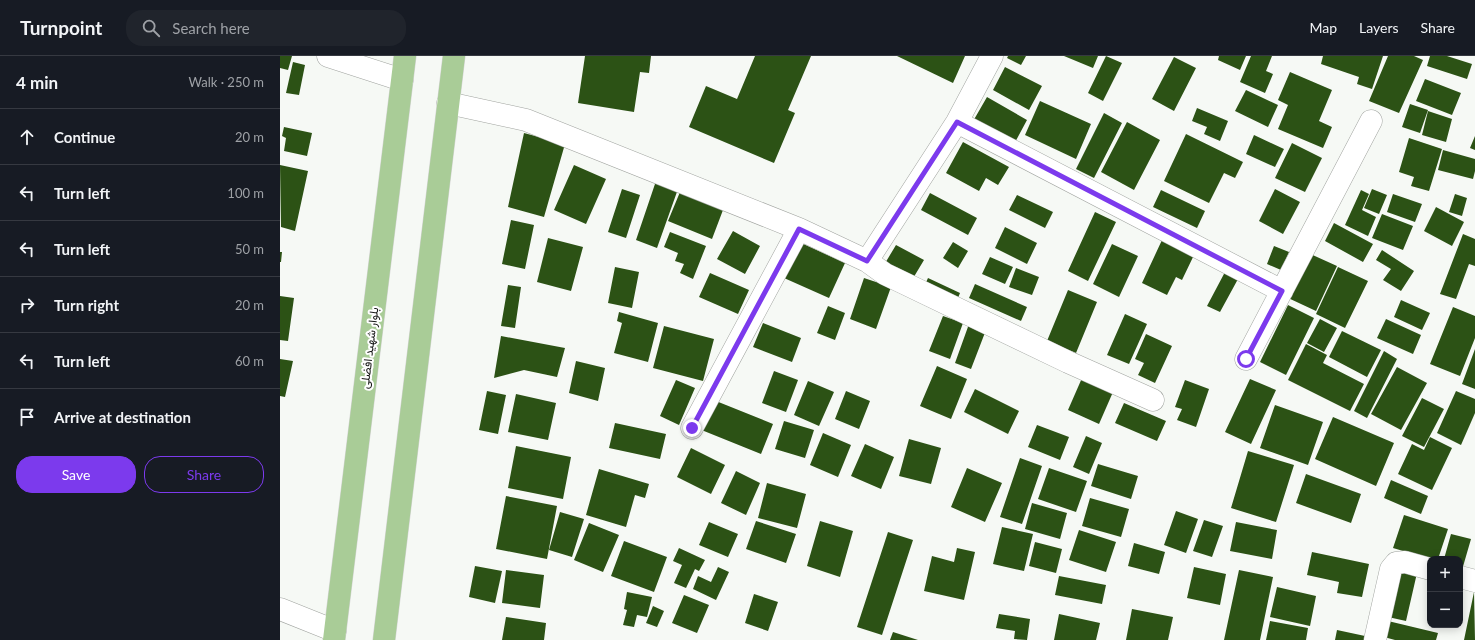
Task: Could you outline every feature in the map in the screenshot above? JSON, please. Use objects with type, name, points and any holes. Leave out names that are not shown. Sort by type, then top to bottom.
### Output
[{"type":"main road","name":"بلوار شهید افضلی","points":[[335,636],[405,56]]},
{"type":"main road","points":[[384,640],[454,56]]},
{"type":"street","points":[[328,56],[402,80]]},
{"type":"street","points":[[867,261],[957,122],[992,56]]},
{"type":"street","points":[[448,103],[526,120],[799,229],[867,261],[886,274],[1068,362],[1153,400]]},
{"type":"street","points":[[1246,359],[1371,121]]},
{"type":"street","points":[[957,122],[1282,291]]},
{"type":"street","points":[[692,428],[799,229]]},
{"type":"street","points":[[1375,640],[1391,570],[1396,563],[1405,562],[1427,568]]},
{"type":"street","points":[[1463,578],[1475,581]]},
{"type":"street","points":[[280,609],[335,636]]},
{"type":"building","points":[[280,56],[292,56],[288,70],[280,68]]},
{"type":"building","points":[[585,56],[651,56],[649,73],[640,72],[634,112],[578,103]]},
{"type":"building","points":[[755,56],[811,56],[788,110],[795,113],[774,163],[689,127],[706,86],[737,99]]},
{"type":"building","points":[[897,56],[965,56],[953,83]]},
{"type":"building","points":[[1008,56],[1026,56],[1021,65],[1007,58]]},
{"type":"building","points":[[1064,56],[1098,56],[1093,68]]},
{"type":"building","points":[[1106,56],[1122,63],[1103,101],[1088,93]]},
{"type":"building","points":[[1219,56],[1246,56],[1240,70],[1218,60]]},
{"type":"building","points":[[1251,56],[1272,56],[1266,71],[1273,74],[1265,93],[1240,82]]},
{"type":"building","points":[[1323,56],[1383,56],[1372,89],[1357,84],[1359,77],[1321,64]]},
{"type":"building","points":[[1388,56],[1414,56],[1423,60],[1399,113],[1369,101]]},
{"type":"building","points":[[1430,56],[1447,56],[1472,64],[1467,79],[1427,66]]},
{"type":"building","points":[[1174,57],[1196,68],[1174,111],[1152,99]]},
{"type":"building","points":[[293,62],[305,65],[299,95],[286,93]]},
{"type":"building","points":[[1005,67],[1042,86],[1029,110],[993,90]]},
{"type":"building","points":[[1290,72],[1332,90],[1319,121],[1332,127],[1323,148],[1278,129],[1288,105],[1278,100]]},
{"type":"building","points":[[1425,79],[1461,93],[1452,115],[1416,101]]},
{"type":"building","points":[[1246,90],[1278,105],[1268,127],[1235,111]]},
{"type":"building","points":[[987,97],[1027,120],[1013,146],[972,123]]},
{"type":"building","points":[[1040,101],[1091,124],[1076,159],[1025,135]]},
{"type":"building","points":[[1410,104],[1428,110],[1420,133],[1402,127]]},
{"type":"building","points":[[1197,108],[1228,121],[1220,141],[1204,134],[1207,127],[1192,121]]},
{"type":"building","points":[[1428,111],[1452,119],[1446,142],[1422,135]]},
{"type":"building","points":[[1104,113],[1122,123],[1094,178],[1076,169]]},
{"type":"building","points":[[1127,122],[1160,140],[1134,190],[1101,172]]},
{"type":"building","points":[[284,127],[312,133],[307,156],[284,151],[286,138],[282,136]]},
{"type":"building","points":[[524,133],[565,144],[544,217],[508,207]]},
{"type":"building","points":[[1186,134],[1243,162],[1235,178],[1224,173],[1209,203],[1164,181]]},
{"type":"building","points":[[1254,135],[1284,149],[1275,167],[1246,154]]},
{"type":"building","points":[[1475,136],[1475,150],[1470,148]]},
{"type":"building","points":[[1409,138],[1442,149],[1429,191],[1411,186],[1414,177],[1399,172]]},
{"type":"building","points":[[963,142],[1009,167],[998,185],[986,178],[979,191],[946,173]]},
{"type":"building","points":[[1292,143],[1322,158],[1305,192],[1275,178]]},
{"type":"building","points":[[1443,150],[1475,159],[1473,179],[1438,170]]},
{"type":"building","points":[[280,165],[308,171],[295,231],[281,227]]},
{"type":"building","points":[[574,165],[606,179],[586,224],[554,210]]},
{"type":"building","points":[[656,181],[678,189],[657,248],[636,240]]},
{"type":"building","points":[[622,189],[640,195],[626,238],[608,232]]},
{"type":"building","points":[[1275,189],[1300,202],[1283,234],[1259,221]]},
{"type":"building","points":[[1372,189],[1387,195],[1379,214],[1364,208]]},
{"type":"building","points":[[1161,190],[1205,211],[1197,228],[1153,207]]},
{"type":"building","points":[[1361,190],[1369,194],[1362,210],[1376,217],[1368,236],[1345,225]]},
{"type":"building","points":[[680,192],[723,210],[712,239],[668,221]]},
{"type":"building","points":[[930,193],[977,218],[968,235],[921,210]]},
{"type":"building","points":[[1393,194],[1422,204],[1415,222],[1387,212]]},
{"type":"building","points":[[1455,194],[1467,198],[1462,216],[1449,212]]},
{"type":"building","points":[[1017,195],[1053,212],[1045,228],[1009,210]]},
{"type":"building","points":[[1436,207],[1464,222],[1452,246],[1424,231]]},
{"type":"building","points":[[1095,212],[1116,222],[1088,281],[1068,271]]},
{"type":"building","points":[[1382,214],[1413,226],[1403,250],[1372,238]]},
{"type":"building","points":[[511,220],[534,225],[525,269],[502,264]]},
{"type":"building","points":[[1334,223],[1373,244],[1363,262],[1325,241]]},
{"type":"building","points":[[1005,227],[1037,243],[1027,264],[995,248]]},
{"type":"building","points":[[733,231],[760,246],[745,274],[717,259]]},
{"type":"building","points":[[670,232],[706,246],[693,279],[680,273],[684,264],[675,261],[678,253],[664,247]]},
{"type":"building","points":[[1463,234],[1475,239],[1475,266],[1469,264],[1456,299],[1440,294]]},
{"type":"building","points":[[548,238],[583,247],[571,291],[537,282]]},
{"type":"building","points":[[1162,240],[1194,255],[1182,280],[1176,277],[1167,295],[1142,283]]},
{"type":"building","points":[[799,242],[845,263],[829,298],[784,278]]},
{"type":"building","points":[[953,242],[968,251],[958,268],[943,258]]},
{"type":"building","points":[[1112,244],[1138,256],[1119,297],[1093,284]]},
{"type":"building","points":[[896,245],[924,260],[912,280],[884,265]]},
{"type":"building","points":[[1274,246],[1289,252],[1281,270],[1267,264]]},
{"type":"building","points":[[1382,250],[1414,271],[1401,291],[1383,280],[1391,269],[1376,260]]},
{"type":"building","points":[[280,252],[282,252],[281,262],[280,262]]},
{"type":"building","points":[[1306,252],[1337,266],[1316,311],[1286,297]]},
{"type":"building","points":[[990,257],[1013,267],[1005,284],[982,274]]},
{"type":"building","points":[[615,267],[639,272],[632,308],[608,303]]},
{"type":"building","points":[[1338,267],[1368,281],[1345,328],[1316,314]]},
{"type":"building","points":[[1016,268],[1039,277],[1032,295],[1009,287]]},
{"type":"building","points":[[1225,272],[1238,279],[1220,312],[1207,306]]},
{"type":"building","points":[[710,273],[749,290],[738,314],[699,297]]},
{"type":"building","points":[[864,278],[891,287],[876,329],[850,319]]},
{"type":"building","points":[[928,278],[960,293],[955,305],[923,289]]},
{"type":"building","points":[[975,284],[1027,307],[1021,321],[969,298]]},
{"type":"building","points":[[508,285],[521,287],[515,328],[501,326]]},
{"type":"building","points":[[1068,290],[1097,302],[1076,353],[1047,341]]},
{"type":"building","points":[[280,296],[294,298],[288,341],[280,340]]},
{"type":"building","points":[[1401,300],[1430,313],[1422,330],[1394,317]]},
{"type":"building","points":[[1288,305],[1314,318],[1286,375],[1260,362]]},
{"type":"building","points":[[828,306],[845,313],[835,340],[817,333]]},
{"type":"building","points":[[1453,307],[1475,316],[1475,338],[1460,376],[1430,364]]},
{"type":"building","points":[[619,312],[658,323],[648,362],[614,353],[622,323],[617,321]]},
{"type":"building","points":[[1125,314],[1147,324],[1129,364],[1107,355]]},
{"type":"building","points":[[943,316],[963,323],[950,359],[929,351]]},
{"type":"building","points":[[1320,319],[1337,328],[1324,352],[1307,343]]},
{"type":"building","points":[[1386,319],[1421,335],[1413,354],[1377,338]]},
{"type":"building","points":[[763,323],[801,338],[792,362],[753,347]]},
{"type":"building","points":[[969,324],[986,330],[971,369],[955,363]]},
{"type":"building","points":[[664,326],[714,339],[703,381],[653,368]]},
{"type":"building","points":[[1342,331],[1381,350],[1367,377],[1329,357]]},
{"type":"building","points":[[1146,334],[1172,346],[1155,383],[1138,375],[1144,363],[1135,359]]},
{"type":"building","points":[[501,336],[565,348],[557,377],[524,370],[494,378]]},
{"type":"building","points":[[1306,344],[1327,355],[1323,363],[1364,384],[1350,411],[1288,380]]},
{"type":"building","points":[[1475,349],[1475,389],[1462,384]]},
{"type":"building","points":[[1384,351],[1397,359],[1367,418],[1354,411]]},
{"type":"building","points":[[280,359],[293,361],[285,397],[280,396]]},
{"type":"building","points":[[576,361],[605,368],[598,401],[569,393]]},
{"type":"building","points":[[937,366],[967,379],[951,419],[920,406]]},
{"type":"building","points":[[1397,367],[1427,383],[1401,430],[1371,414]]},
{"type":"building","points":[[774,371],[798,380],[786,412],[762,403]]},
{"type":"building","points":[[1082,378],[1113,392],[1099,424],[1068,410]]},
{"type":"building","points":[[1250,379],[1276,390],[1251,444],[1225,432]]},
{"type":"building","points":[[676,380],[695,388],[679,425],[660,416]]},
{"type":"building","points":[[1185,380],[1209,389],[1196,427],[1177,420],[1182,409],[1175,407]]},
{"type":"building","points":[[808,381],[834,392],[819,426],[794,415]]},
{"type":"building","points":[[975,389],[1019,411],[1008,434],[964,412]]},
{"type":"building","points":[[487,391],[506,395],[498,434],[479,430]]},
{"type":"building","points":[[846,391],[870,401],[859,429],[835,419]]},
{"type":"building","points":[[1456,391],[1475,399],[1475,413],[1461,445],[1437,433]]},
{"type":"building","points":[[516,394],[556,403],[548,440],[508,432]]},
{"type":"building","points":[[1422,398],[1444,409],[1424,447],[1402,436]]},
{"type":"building","points":[[711,399],[773,424],[761,454],[699,429]]},
{"type":"building","points":[[1124,403],[1166,421],[1157,441],[1115,423]]},
{"type":"building","points":[[1275,405],[1323,422],[1308,465],[1260,448]]},
{"type":"building","points":[[1333,417],[1394,443],[1376,486],[1315,459]]},
{"type":"building","points":[[784,421],[814,430],[805,458],[775,449]]},
{"type":"building","points":[[615,423],[666,434],[660,459],[609,448]]},
{"type":"building","points":[[1037,425],[1069,437],[1060,460],[1028,447]]},
{"type":"building","points":[[823,433],[851,445],[838,477],[810,465]]},
{"type":"building","points":[[1086,436],[1102,443],[1089,474],[1073,467]]},
{"type":"building","points":[[1430,437],[1452,448],[1432,490],[1398,474],[1412,444],[1424,450]]},
{"type":"building","points":[[909,439],[941,448],[931,484],[899,476]]},
{"type":"building","points":[[865,444],[894,457],[881,489],[851,476]]},
{"type":"building","points":[[516,446],[571,457],[563,499],[508,488]]},
{"type":"building","points":[[691,448],[725,465],[711,494],[677,477]]},
{"type":"building","points":[[1248,451],[1294,465],[1276,522],[1231,508]]},
{"type":"building","points":[[1020,458],[1042,466],[1022,524],[1000,517]]},
{"type":"building","points":[[1098,464],[1138,476],[1131,499],[1091,486]]},
{"type":"building","points":[[967,468],[1002,483],[985,522],[951,507]]},
{"type":"building","points":[[1049,468],[1087,481],[1076,512],[1038,499]]},
{"type":"building","points":[[599,469],[649,484],[645,498],[635,495],[626,527],[586,515]]},
{"type":"building","points":[[736,471],[760,483],[746,515],[721,503]]},
{"type":"building","points":[[1306,474],[1361,494],[1351,523],[1296,503]]},
{"type":"building","points":[[1391,480],[1428,496],[1421,514],[1384,498]]},
{"type":"building","points":[[767,483],[806,494],[797,528],[758,518]]},
{"type":"building","points":[[506,496],[557,506],[547,559],[496,549]]},
{"type":"building","points":[[1090,498],[1129,509],[1121,537],[1082,526]]},
{"type":"building","points":[[1032,503],[1067,513],[1060,539],[1025,529]]},
{"type":"building","points":[[1176,511],[1198,519],[1186,553],[1164,545]]},
{"type":"building","points":[[560,512],[584,519],[572,557],[549,550]]},
{"type":"building","points":[[1404,515],[1448,529],[1439,556],[1427,556],[1427,558],[1393,548]]},
{"type":"building","points":[[1204,520],[1223,526],[1212,557],[1193,551]]},
{"type":"building","points":[[756,521],[796,534],[786,563],[746,549]]},
{"type":"building","points":[[820,521],[853,531],[840,577],[807,566]]},
{"type":"building","points":[[709,522],[738,534],[728,557],[699,545]]},
{"type":"building","points":[[1236,522],[1277,530],[1272,559],[1230,551]]},
{"type":"building","points":[[589,523],[619,535],[603,572],[574,560]]},
{"type":"building","points":[[1002,527],[1033,534],[1024,571],[993,564]]},
{"type":"building","points":[[1079,530],[1116,542],[1106,572],[1069,560]]},
{"type":"building","points":[[888,532],[913,540],[882,635],[857,627]]},
{"type":"building","points":[[1451,534],[1471,539],[1463,567],[1463,556],[1445,556]]},
{"type":"building","points":[[624,541],[667,557],[654,592],[611,576]]},
{"type":"building","points":[[1035,542],[1062,549],[1056,573],[1029,566]]},
{"type":"building","points":[[1134,543],[1165,552],[1159,574],[1128,566]]},
{"type":"building","points":[[679,548],[705,560],[699,571],[695,569],[686,588],[674,583],[682,565],[673,561]]},
{"type":"building","points":[[957,548],[975,552],[964,600],[924,591],[932,556],[954,562]]},
{"type":"building","points":[[1312,552],[1369,564],[1362,597],[1337,593],[1339,582],[1307,575]]},
{"type":"building","points":[[475,566],[502,571],[495,603],[469,597]]},
{"type":"building","points":[[718,567],[729,572],[716,600],[693,589],[698,576],[711,582]]},
{"type":"building","points":[[1194,567],[1226,574],[1220,605],[1187,598]]},
{"type":"building","points":[[1398,569],[1417,573],[1406,621],[1388,617]]},
{"type":"building","points":[[506,570],[544,575],[540,608],[502,603]]},
{"type":"building","points":[[1239,570],[1273,577],[1260,640],[1224,640]]},
{"type":"building","points":[[1059,576],[1106,585],[1102,604],[1055,595]]},
{"type":"building","points":[[1277,587],[1316,596],[1310,626],[1270,617]]},
{"type":"building","points":[[627,592],[652,597],[647,617],[637,615],[634,627],[623,625],[627,610],[624,609]]},
{"type":"building","points":[[1474,592],[1475,640],[1464,640]]},
{"type":"building","points":[[754,594],[778,602],[768,631],[745,623]]},
{"type":"building","points":[[684,595],[709,605],[697,633],[672,623]]},
{"type":"building","points":[[653,606],[664,611],[657,627],[646,623]]},
{"type":"building","points":[[1132,609],[1173,617],[1168,640],[1126,640]]},
{"type":"building","points":[[999,614],[1030,619],[1027,640],[1014,639],[1015,631],[996,628]]},
{"type":"building","points":[[1059,614],[1100,623],[1096,640],[1054,640]]},
{"type":"building","points":[[506,617],[546,623],[544,640],[502,640]]},
{"type":"building","points":[[1270,621],[1308,628],[1306,640],[1266,640]]},
{"type":"building","points":[[1388,621],[1438,633],[1436,640],[1395,640],[1384,637]]},
{"type":"building","points":[[1337,630],[1365,636],[1365,640],[1335,640]]},
{"type":"building","points":[[893,632],[918,640],[890,640]]},
{"type":"route","points":[[692,428],[799,229],[867,261],[957,122],[1282,291],[1246,359]]}]
